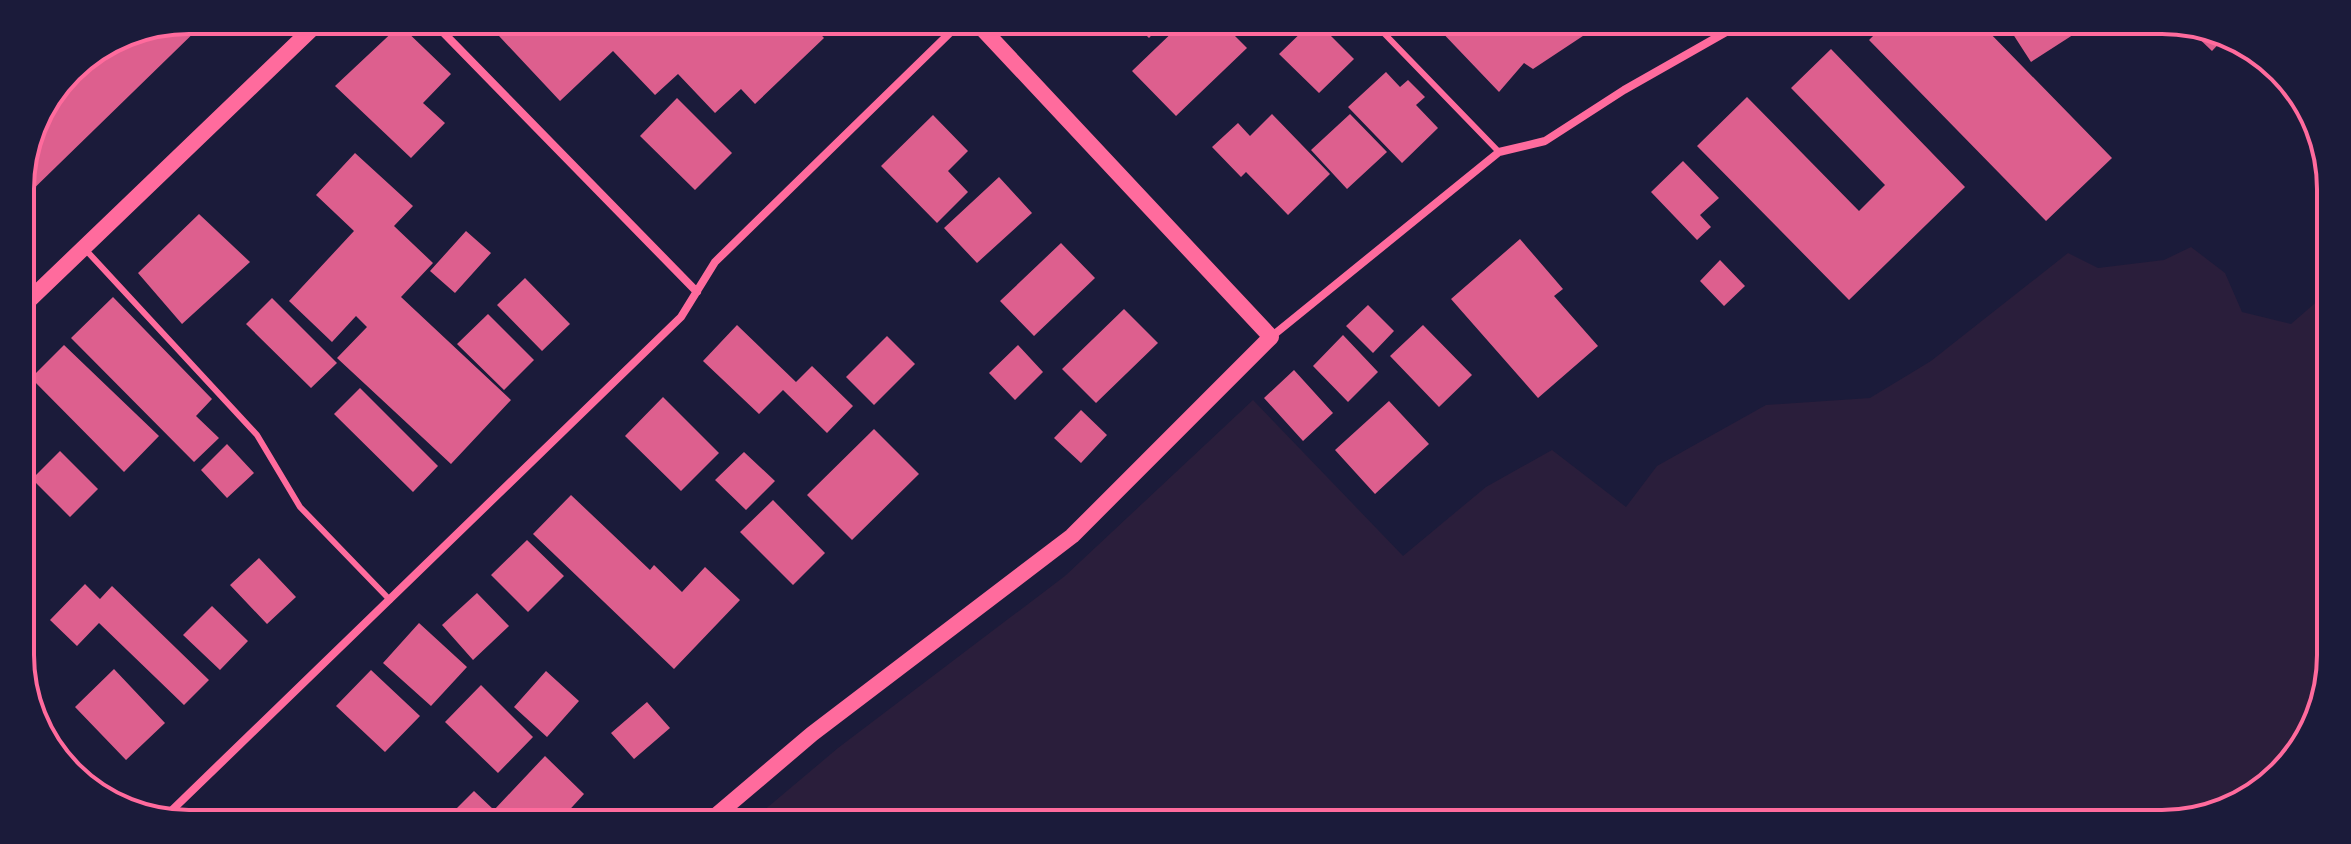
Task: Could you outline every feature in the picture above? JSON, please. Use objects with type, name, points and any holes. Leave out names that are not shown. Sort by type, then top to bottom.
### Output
[{"type":"main road","points":[[34,296],[306,34]]},
{"type":"main road","points":[[722,810],[812,734],[1072,536],[1271,337],[987,34]]},
{"type":"street","points":[[445,34],[697,292]]},
{"type":"street","points":[[173,809],[670,328],[715,262],[949,34]]},
{"type":"street","points":[[1271,337],[1499,152],[1545,141],[1624,90],[1723,34]]},
{"type":"lane","points":[[1385,34],[1499,152]]},
{"type":"lane","points":[[84,248],[257,435],[300,507],[390,601]]},
{"type":"shaded area","points":[[2191,247],[2225,273],[2242,312],[2291,324],[2317,302],[2316,675],[2309,705],[2291,741],[2272,765],[2221,798],[2172,810],[764,810],[838,748],[1065,576],[1253,400],[1403,556],[1486,487],[1552,450],[1626,507],[1657,466],[1766,405],[1870,398],[1931,361],[2068,253],[2098,268],[2164,260]]},
{"type":"building","points":[[193,34],[34,188],[39,149],[46,130],[79,79],[103,60],[139,42],[169,35]]},
{"type":"building","points":[[390,34],[409,34],[451,74],[423,103],[445,123],[411,158],[335,86]]},
{"type":"building","points":[[497,34],[820,34],[824,38],[755,104],[741,89],[715,113],[678,74],[655,95],[613,51],[560,101]]},
{"type":"building","points":[[1171,34],[1233,34],[1247,48],[1176,116],[1132,71]]},
{"type":"building","points":[[1300,34],[1329,34],[1354,59],[1319,93],[1279,54]]},
{"type":"building","points":[[1444,34],[1586,34],[1533,69],[1524,63],[1499,92]]},
{"type":"building","points":[[1875,34],[1991,34],[2112,158],[2046,221],[1869,40]]},
{"type":"building","points":[[2013,34],[2074,34],[2031,62]]},
{"type":"building","points":[[2199,38],[2218,45],[2212,51]]},
{"type":"building","points":[[1831,49],[1965,187],[1849,300],[1697,146],[1747,97],[1859,211],[1885,185],[1791,88]]},
{"type":"building","points":[[1386,72],[1400,87],[1408,80],[1425,97],[1416,105],[1438,128],[1402,163],[1348,107]]},
{"type":"building","points":[[677,98],[732,153],[695,190],[640,136]]},
{"type":"building","points":[[1272,114],[1330,174],[1288,215],[1246,172],[1241,177],[1212,147],[1238,123],[1250,136]]},
{"type":"building","points":[[1350,114],[1387,152],[1347,189],[1311,150]]},
{"type":"building","points":[[933,115],[968,151],[948,171],[968,192],[937,223],[881,166]]},
{"type":"building","points":[[355,153],[413,206],[394,226],[433,263],[401,297],[511,400],[451,464],[337,358],[367,327],[356,316],[332,342],[289,301],[354,231],[316,195]]},
{"type":"building","points":[[1683,161],[1719,198],[1700,215],[1711,227],[1697,240],[1651,192]]},
{"type":"building","points":[[999,177],[1032,213],[977,263],[944,228]]},
{"type":"building","points":[[199,214],[250,262],[182,324],[138,273]]},
{"type":"building","points":[[466,231],[491,253],[455,293],[430,271]]},
{"type":"building","points":[[1520,239],[1563,289],[1554,296],[1598,346],[1538,398],[1451,299]]},
{"type":"building","points":[[1061,243],[1095,278],[1034,336],[1000,301]]},
{"type":"building","points":[[1720,260],[1745,286],[1724,306],[1700,281]]},
{"type":"building","points":[[525,278],[570,324],[542,351],[497,305]]},
{"type":"building","points":[[113,297],[212,399],[196,416],[219,438],[194,462],[71,338]]},
{"type":"building","points":[[272,298],[337,363],[311,388],[246,324]]},
{"type":"building","points":[[1368,305],[1394,331],[1373,353],[1346,326]]},
{"type":"building","points":[[1124,309],[1158,343],[1096,403],[1062,369]]},
{"type":"building","points":[[488,314],[534,360],[504,390],[457,344]]},
{"type":"building","points":[[737,325],[796,382],[812,366],[853,406],[827,433],[783,390],[759,414],[703,361]]},
{"type":"building","points":[[1423,325],[1472,375],[1439,407],[1390,356]]},
{"type":"building","points":[[1343,335],[1378,372],[1348,402],[1313,366]]},
{"type":"building","points":[[887,336],[915,364],[874,405],[846,377]]},
{"type":"building","points":[[64,345],[159,436],[124,472],[34,381],[34,375]]},
{"type":"building","points":[[1018,345],[1043,372],[1015,400],[989,373]]},
{"type":"building","points":[[1294,370],[1333,413],[1303,441],[1264,398]]},
{"type":"building","points":[[360,388],[438,466],[413,492],[334,414]]},
{"type":"building","points":[[663,397],[719,453],[681,491],[625,436]]},
{"type":"building","points":[[1389,401],[1429,444],[1375,494],[1335,450]]},
{"type":"building","points":[[1081,410],[1107,435],[1081,463],[1054,438]]},
{"type":"building","points":[[874,429],[919,474],[852,540],[807,495]]},
{"type":"building","points":[[227,444],[254,473],[227,498],[201,470]]},
{"type":"building","points":[[60,451],[98,489],[70,517],[34,481],[34,477]]},
{"type":"building","points":[[744,452],[775,481],[746,510],[715,480]]},
{"type":"building","points":[[571,495],[650,570],[654,565],[682,592],[705,567],[740,600],[674,669],[533,534]]},
{"type":"building","points":[[773,500],[825,553],[793,585],[740,532]]},
{"type":"building","points":[[527,540],[564,576],[528,612],[491,575]]},
{"type":"building","points":[[259,558],[296,597],[267,624],[230,585]]},
{"type":"building","points":[[85,584],[100,599],[112,586],[209,680],[184,705],[99,623],[77,646],[50,620]]},
{"type":"building","points":[[477,593],[509,626],[473,660],[442,625]]},
{"type":"building","points":[[212,606],[248,641],[220,670],[183,635]]},
{"type":"building","points":[[419,623],[467,667],[431,706],[383,663]]},
{"type":"building","points":[[114,669],[165,723],[126,760],[75,707]]},
{"type":"building","points":[[371,670],[420,716],[385,752],[336,706]]},
{"type":"building","points":[[546,671],[579,701],[547,737],[514,707]]},
{"type":"building","points":[[481,685],[533,737],[498,773],[445,722]]},
{"type":"building","points":[[647,702],[670,728],[634,759],[611,733]]},
{"type":"building","points":[[545,756],[584,794],[569,810],[494,810]]},
{"type":"building","points":[[474,791],[494,810],[455,810]]}]
